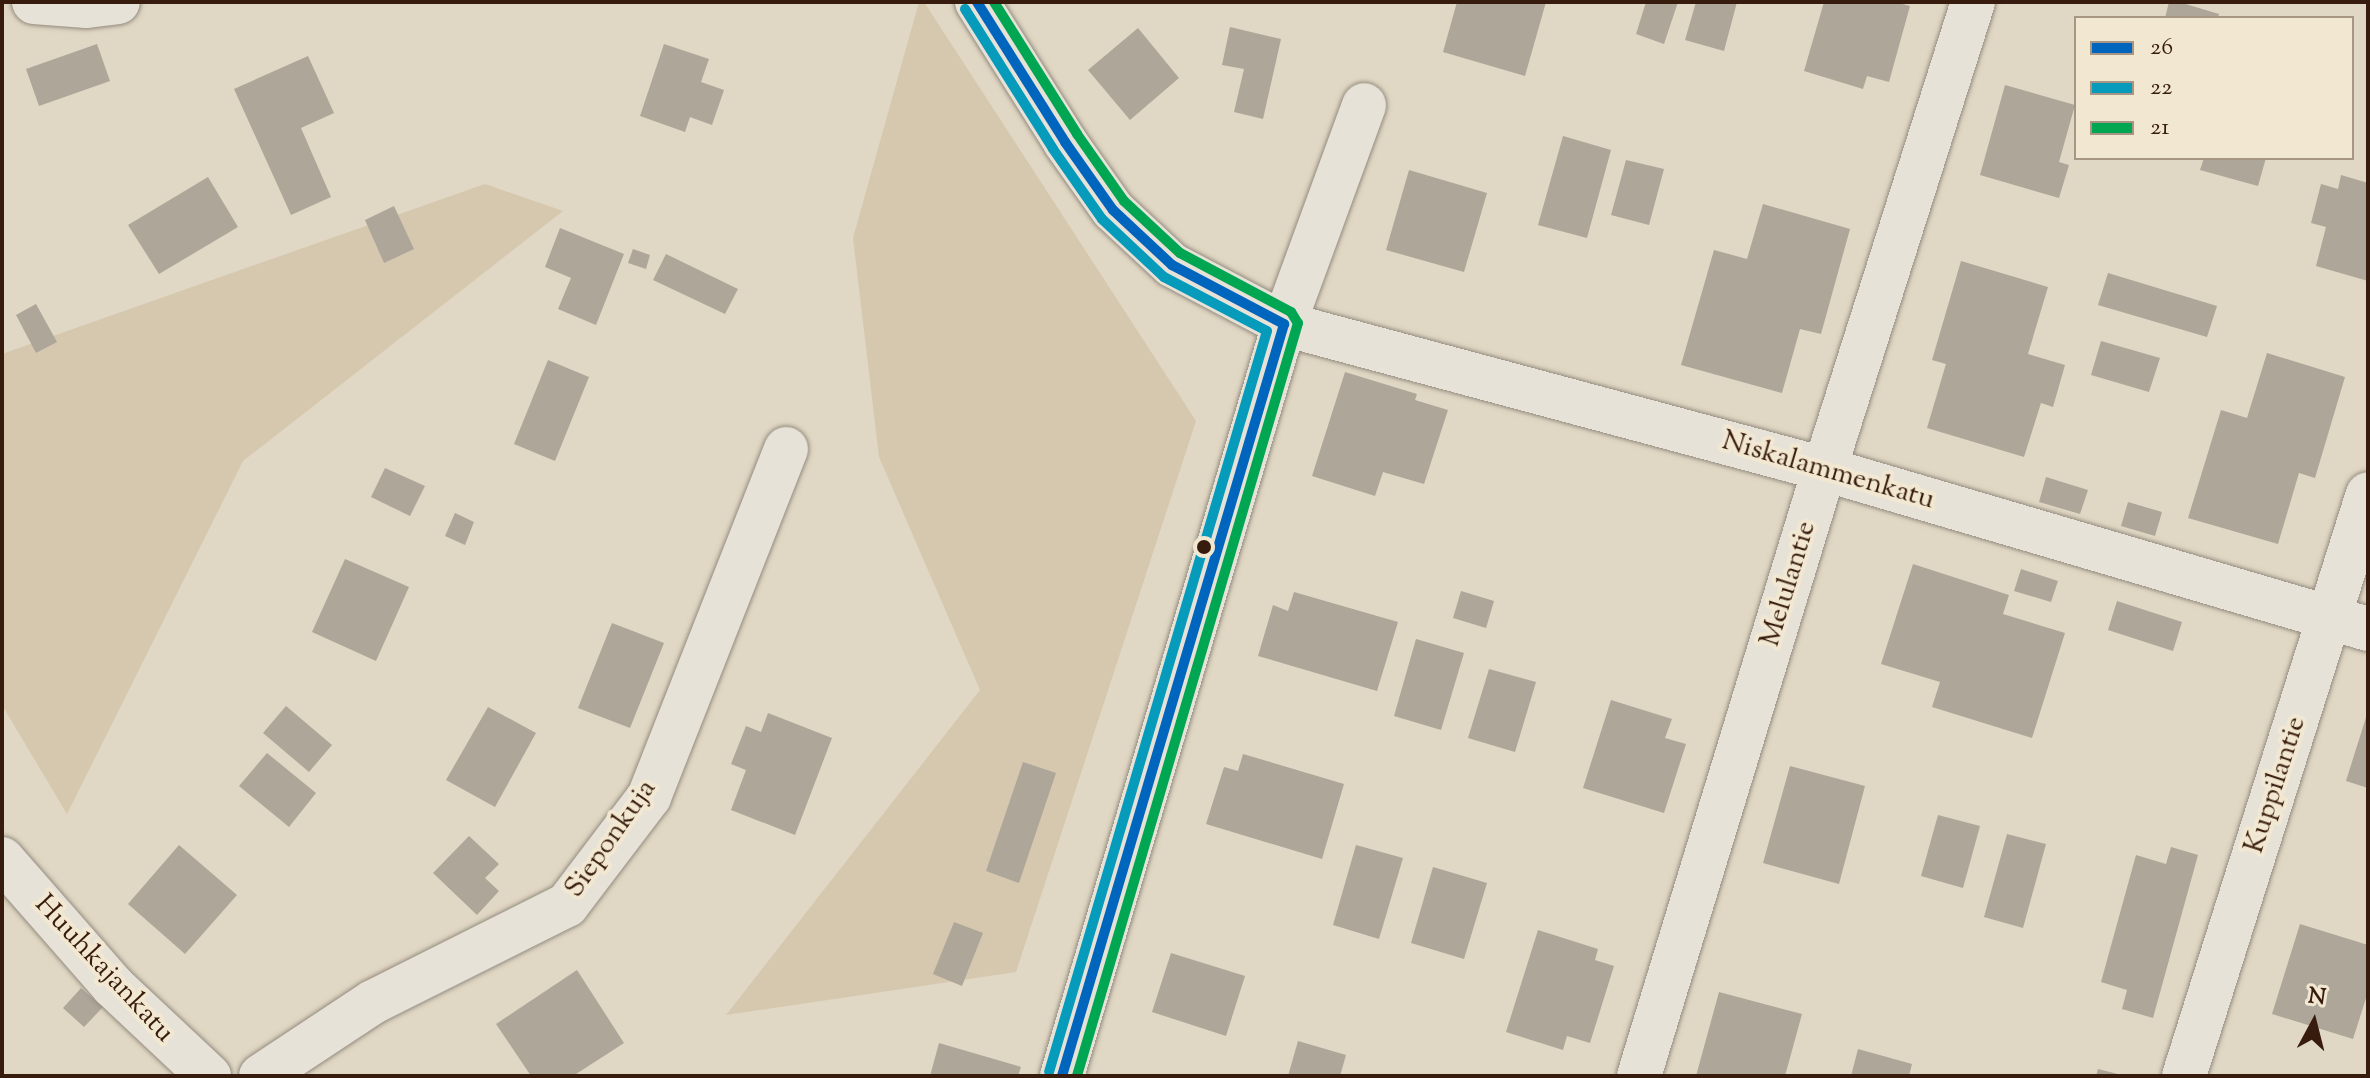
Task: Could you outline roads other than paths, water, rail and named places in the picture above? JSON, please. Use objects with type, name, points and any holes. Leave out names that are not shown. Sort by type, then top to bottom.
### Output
[{"type":"street","points":[[34,2],[87,6],[118,2]]},
{"type":"street","name":"Niskalammenkatu","points":[[977,2],[1065,142],[1113,210],[1172,265],[1284,324],[1824,469],[2349,623]]},
{"type":"street","name":"Melulantie","points":[[1639,1076],[1824,469],[1973,2]]},
{"type":"street","points":[[1062,1076],[1284,324],[1364,105]]},
{"type":"street","name":"Sieponkuja","points":[[261,1076],[373,1002],[567,905],[649,797],[786,449]]},
{"type":"street","name":"Kuppilantie","points":[[2184,1076],[2349,623],[2368,494]]},
{"type":"street","name":"Huuhkajankatu","points":[[2,859],[113,986],[209,1076]]}]
